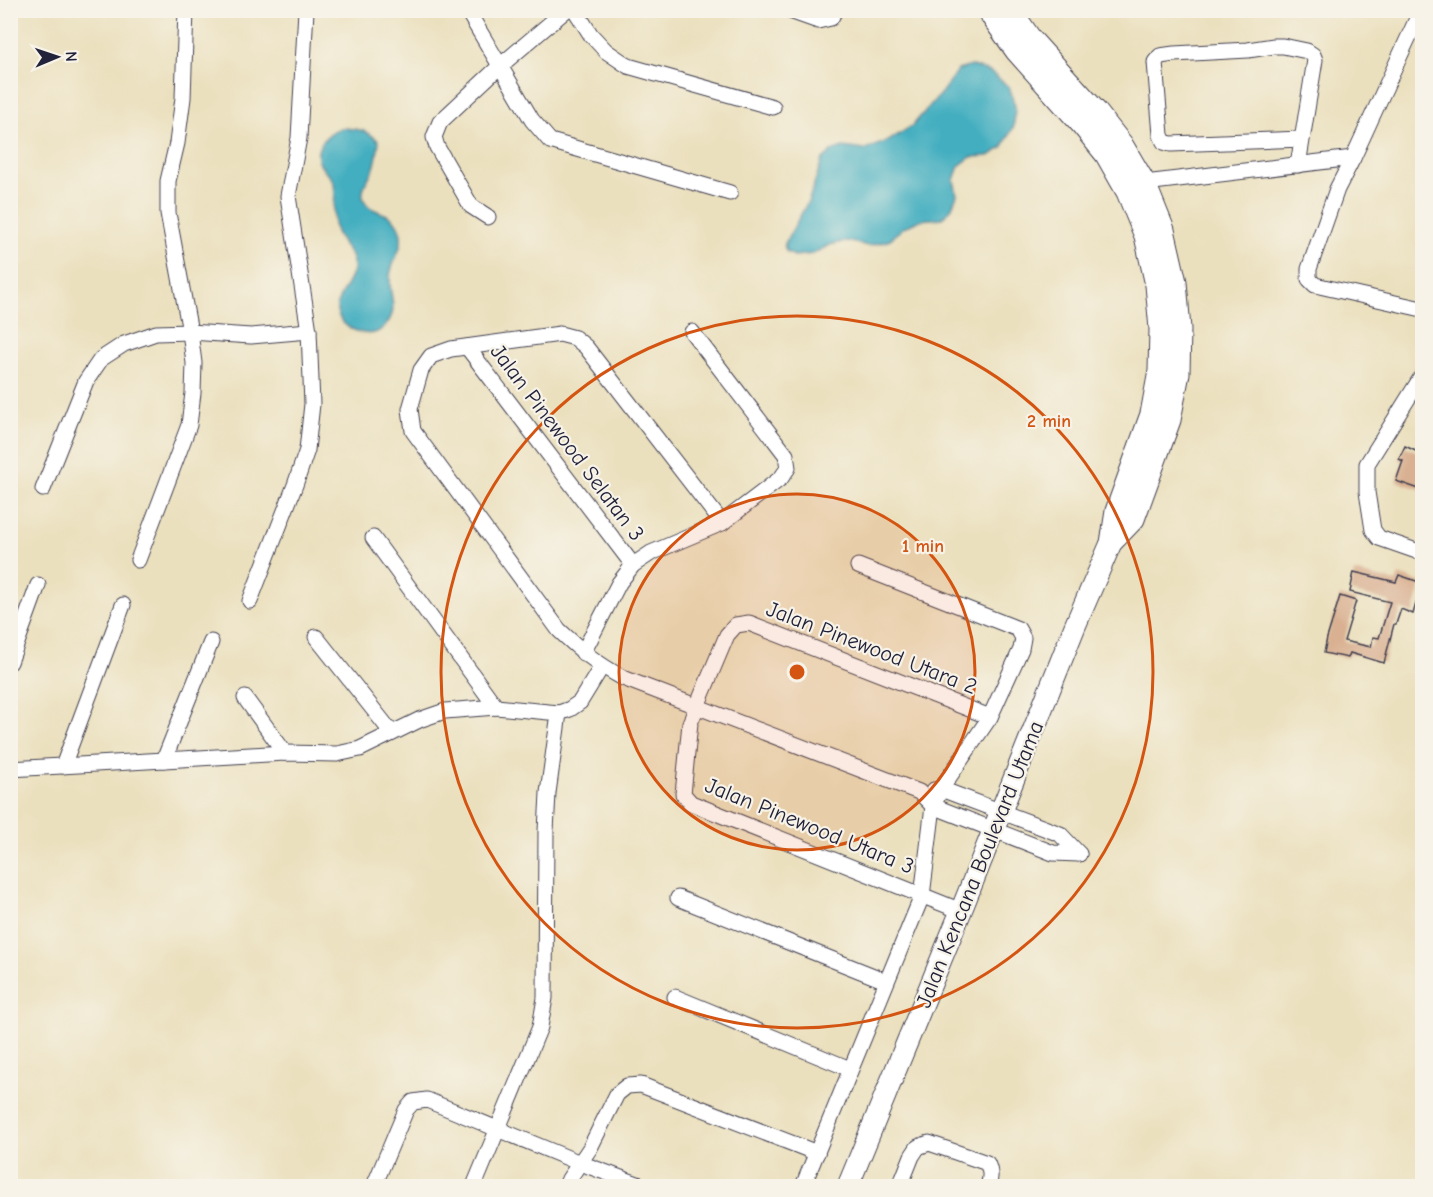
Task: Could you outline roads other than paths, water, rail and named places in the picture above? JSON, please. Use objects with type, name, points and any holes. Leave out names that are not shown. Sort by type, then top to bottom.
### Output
[{"type":"street","points":[[138,560],[189,425],[193,393],[194,363],[190,332],[168,213],[168,181],[177,143],[183,98],[186,10]]},
{"type":"street","points":[[250,601],[307,450],[312,404],[309,331],[288,196],[299,138],[306,10]]},
{"type":"street","points":[[467,10],[532,120],[550,141],[730,193]]},
{"type":"street","points":[[488,218],[471,206],[437,147],[434,137],[440,122],[500,66],[566,10]]},
{"type":"street","points":[[575,10],[606,51],[628,66],[773,107]]},
{"type":"street","points":[[787,10],[818,21],[833,14]]},
{"type":"street","name":"Jalan Kencana Boulevard Utama","points":[[989,10],[1016,51],[1136,188]]},
{"type":"street","name":"Jalan Kencana Boulevard Utama","points":[[848,1186],[1075,626],[1111,543],[1116,511],[1151,414],[1159,371],[1160,329],[1156,285],[1144,236],[1136,188],[1122,144],[1032,39],[1011,10]]},
{"type":"street","points":[[1421,10],[1353,158],[1336,189],[1309,269],[1309,279],[1314,285],[1422,309]]},
{"type":"street","points":[[1298,165],[1310,92],[1313,55],[1307,51],[1274,46],[1248,50],[1174,54],[1160,56],[1155,62],[1161,135],[1164,142],[1171,144],[1302,139]]},
{"type":"street","points":[[1136,188],[1353,158]]},
{"type":"street","points":[[43,489],[86,381],[101,359],[124,345],[156,333],[190,332],[251,336],[309,331]]},
{"type":"street","points":[[583,653],[619,583],[633,565],[651,553],[722,523],[781,478],[788,468],[786,455],[692,332]]},
{"type":"street","points":[[722,523],[586,347],[575,338],[560,334],[451,349],[431,356],[421,370],[410,409],[412,431],[560,630],[583,653],[623,678],[919,792],[933,806],[996,820]]},
{"type":"street","name":"Jalan Pinewood Selatan 3","points":[[467,347],[633,565]]},
{"type":"street","points":[[1422,376],[1367,464],[1367,492],[1373,530],[1376,535],[1422,553]]},
{"type":"street","points":[[373,538],[496,707]]},
{"type":"street","points":[[803,1186],[922,896],[933,806],[941,789],[990,717],[1021,649],[1023,638],[1018,629],[858,566]]},
{"type":"street","points":[[10,662],[38,585]]},
{"type":"street","points":[[63,766],[123,605]]},
{"type":"street","name":"Jalan Pinewood Utara 2","points":[[697,706],[727,635],[736,625],[749,623],[990,717]]},
{"type":"street","points":[[316,637],[392,733]]},
{"type":"street","points":[[164,760],[211,642]]},
{"type":"street","points":[[10,769],[285,753],[337,754],[360,749],[419,720],[445,711],[496,707],[559,713],[570,710],[580,702],[602,666]]},
{"type":"street","points":[[244,698],[285,753]]},
{"type":"street","name":"Jalan Pinewood Utara 3","points":[[697,706],[690,723],[683,794],[691,803],[961,911]]},
{"type":"street","points":[[474,1186],[540,1027],[545,998],[548,793],[559,713]]},
{"type":"street","points":[[919,792],[941,789],[996,820]]},
{"type":"street","points":[[678,898],[886,981]]},
{"type":"street","points":[[675,998],[850,1070]]},
{"type":"street","points":[[566,1186],[590,1148],[616,1094],[627,1086],[641,1085],[817,1153]]},
{"type":"street","points":[[374,1186],[406,1110],[413,1102],[427,1100],[580,1163],[643,1186]]},
{"type":"street","points":[[900,1186],[918,1147],[929,1143],[987,1163],[991,1179],[988,1186]]},
{"type":"water","points":[[972,66],[990,72],[1009,87],[1015,106],[1014,126],[1002,148],[989,156],[971,157],[959,166],[954,180],[957,195],[951,209],[942,218],[920,220],[903,228],[888,241],[868,246],[847,241],[829,245],[813,254],[794,256],[786,251],[784,245],[809,200],[822,160],[832,151],[843,147],[865,150],[890,140],[912,126],[958,70]]},
{"type":"water","points":[[341,128],[361,130],[379,141],[375,165],[365,185],[363,197],[369,207],[393,219],[401,238],[401,245],[390,276],[392,315],[378,332],[368,334],[348,326],[337,312],[337,304],[352,274],[353,265],[351,256],[335,229],[335,189],[331,177],[318,160],[318,154],[325,138]]}]
